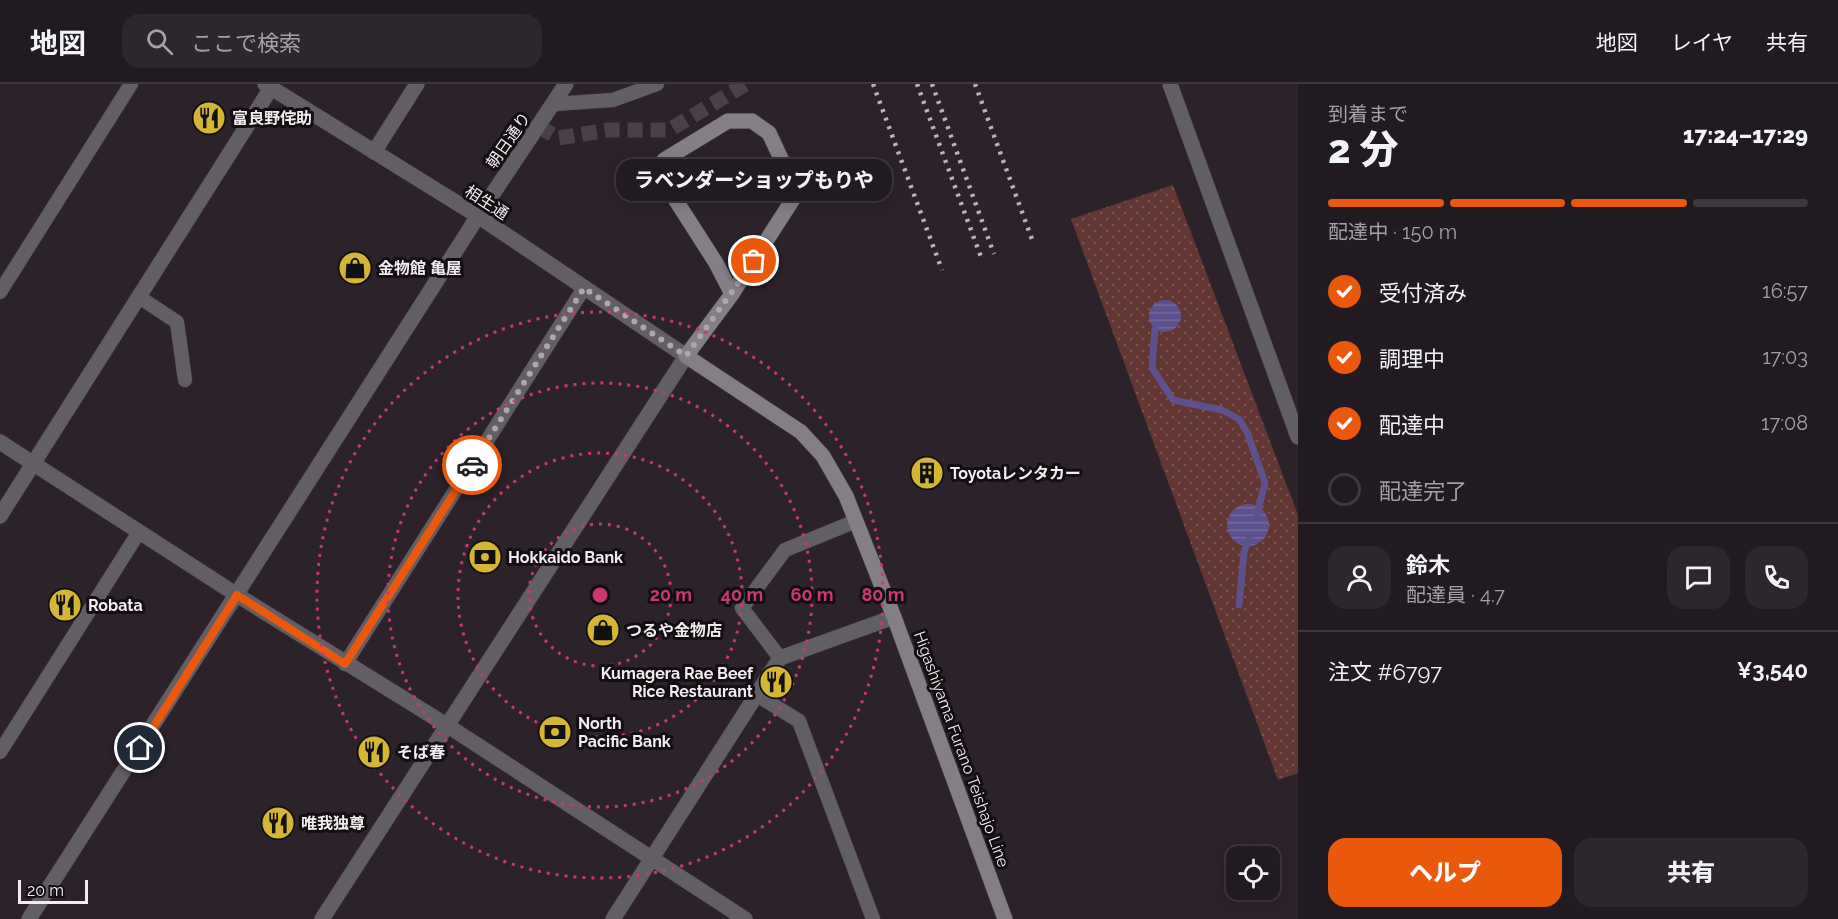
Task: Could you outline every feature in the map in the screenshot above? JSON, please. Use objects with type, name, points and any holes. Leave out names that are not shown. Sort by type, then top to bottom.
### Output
[{"type":"main road","points":[[686,356],[732,294],[797,193],[770,133],[752,121],[728,121],[664,160],[659,174],[716,262],[732,294]]},
{"type":"main road","name":"Higashiyama Furano Teishajo Line","points":[[686,356],[801,432],[823,456],[846,496],[894,617],[1005,919]]},
{"type":"street","points":[[374,152],[417,84]]},
{"type":"street","name":"朝日通り","points":[[29,919],[478,216],[555,104],[566,84]]},
{"type":"street","points":[[1170,84],[1298,437]]},
{"type":"street","points":[[0,516],[139,297],[268,86]]},
{"type":"street","name":"相生通","points":[[268,86],[478,216],[686,356]]},
{"type":"street","points":[[322,919],[686,356]]},
{"type":"street","points":[[0,442],[345,664],[447,726],[745,919]]},
{"type":"street","points":[[613,919],[780,658],[894,617]]},
{"type":"lane","points":[[0,292],[131,84]]},
{"type":"lane","points":[[555,104],[613,100],[657,84]]},
{"type":"lane","points":[[345,664],[584,288]]},
{"type":"lane","points":[[139,297],[177,321],[185,380]]},
{"type":"lane","points":[[780,658],[742,608],[785,550],[856,521]]},
{"type":"lane","points":[[0,752],[139,532]]},
{"type":"lane","points":[[757,695],[799,721],[873,919]]},
{"type":"shaded area","points":[[1173,185],[1298,515],[1298,773],[1278,780],[1071,219]]},
{"type":"shaded area","points":[[1165,300],[1177,304],[1181,316],[1177,328],[1165,332],[1153,328],[1149,316],[1153,304]]},
{"type":"shaded area","points":[[1248,504],[1263,510],[1269,525],[1263,540],[1248,546],[1233,540],[1227,525],[1233,510]]},
{"type":"waterway","points":[[1155,329],[1152,368],[1173,400],[1222,410],[1239,419],[1247,432],[1265,483],[1257,515]]},
{"type":"waterway","points":[[1239,605],[1244,552],[1249,539]]},
{"type":"tunnel","points":[[539,127],[559,138],[608,130],[669,130],[746,84]]},
{"type":"railway","points":[[873,84],[942,270]]},
{"type":"railway","points":[[917,84],[981,257]]},
{"type":"railway","points":[[932,84],[994,254]]},
{"type":"railway","points":[[975,84],[1033,242]]},
{"type":"way so far","points":[[472,465],[584,288],[686,356],[754,261]]},
{"type":"place","name":"富良野侘助","points":[[209,118]]},
{"type":"place","name":"ラベンダーショップもりや","points":[[754,261]]},
{"type":"place","name":"金物館 亀屋","points":[[355,268]]},
{"type":"place","name":"Toyotaレンタカー","points":[[927,473]]},
{"type":"place","name":"Hokkaido Bank","points":[[485,557]]},
{"type":"place","name":"Robata","points":[[65,605]]},
{"type":"place","name":"つるや金物店","points":[[603,630]]},
{"type":"place","name":"Kumagera Rae Beef Rice Restaurant","points":[[776,682]]},
{"type":"place","name":"North Pacific Bank","points":[[555,732]]},
{"type":"place","name":"そば春","points":[[374,752]]},
{"type":"place","name":"唯我独尊","points":[[278,823]]},
{"type":"route","points":[[140,748],[237,595],[345,664],[472,465]]}]
